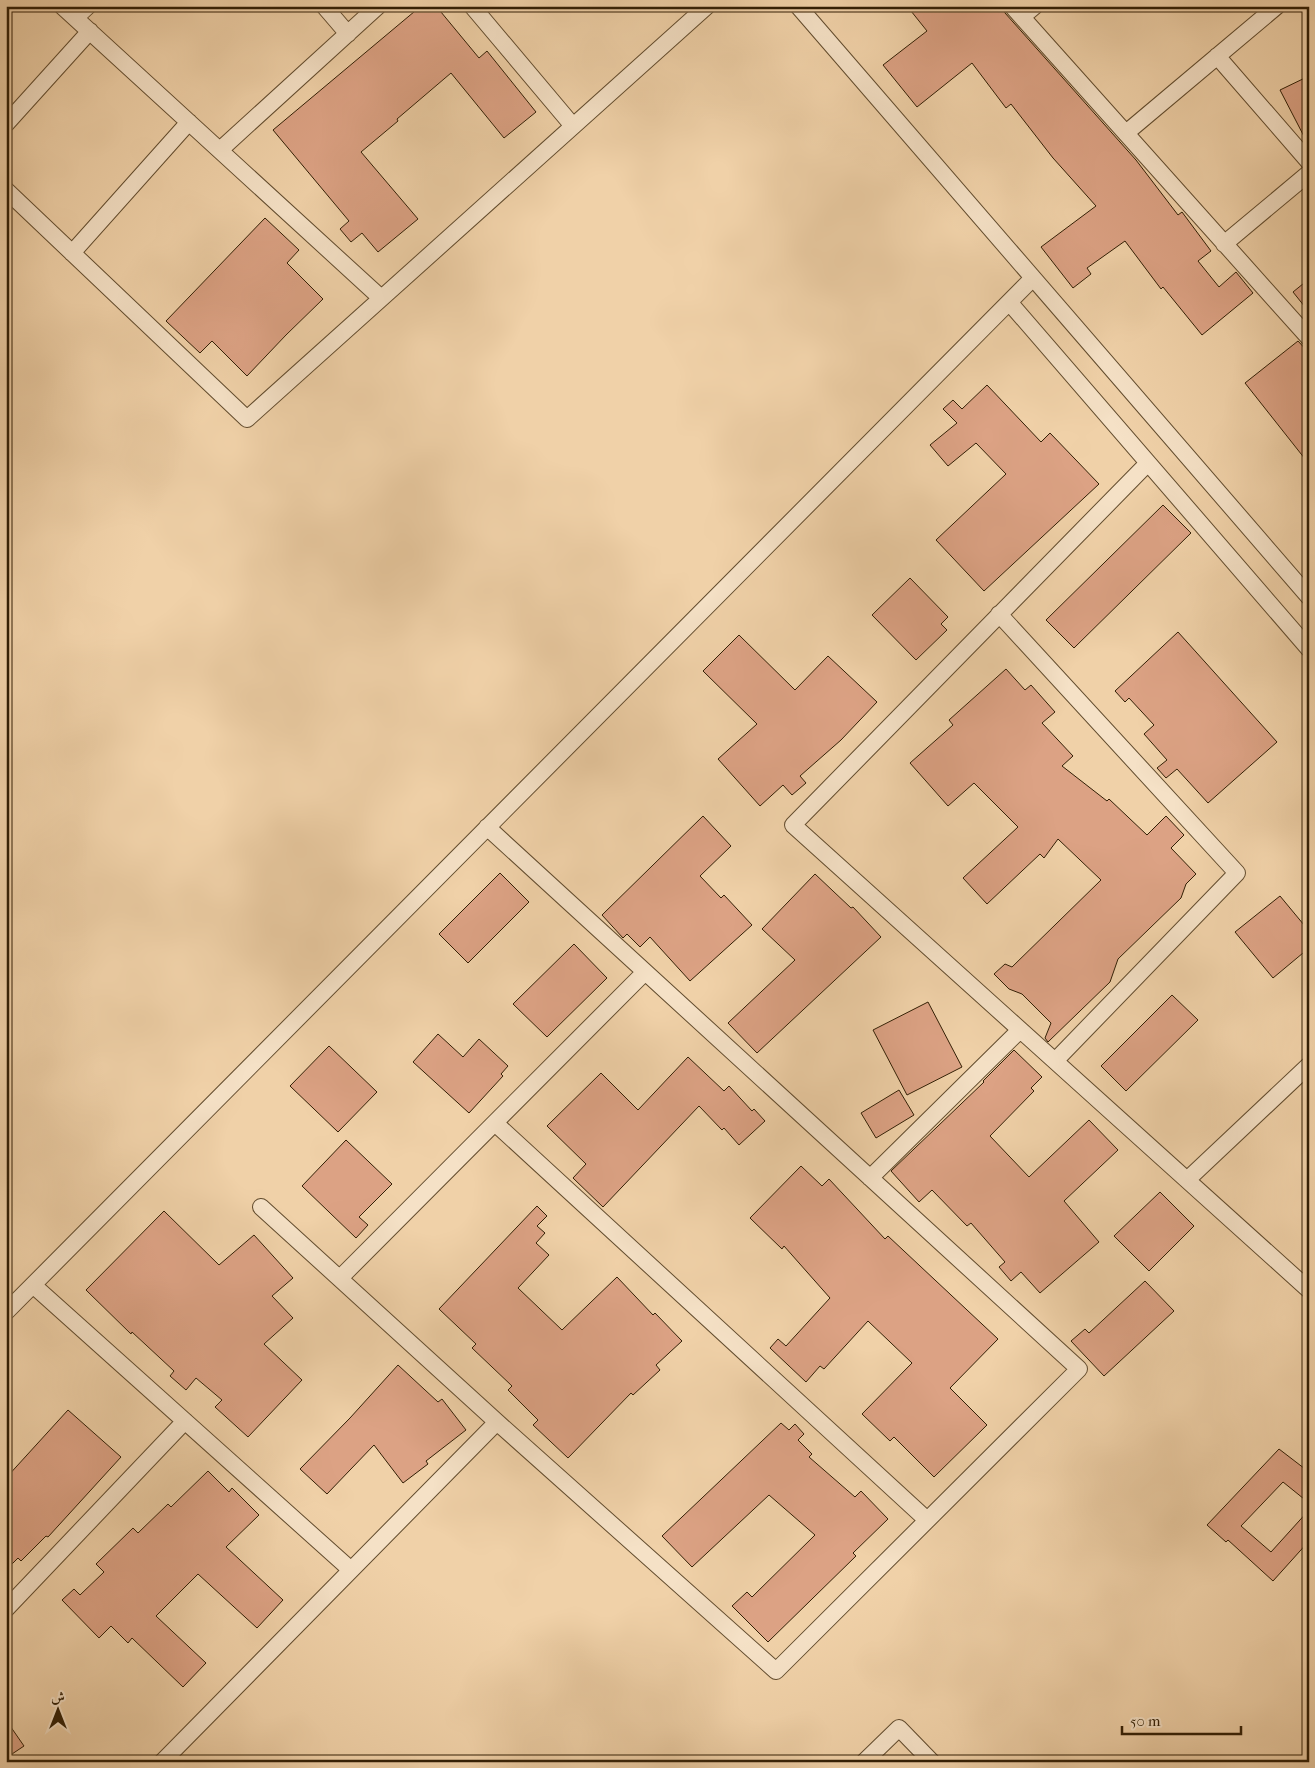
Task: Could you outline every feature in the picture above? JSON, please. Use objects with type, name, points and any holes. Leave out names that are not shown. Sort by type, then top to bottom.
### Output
[{"type":"street","points":[[62,6],[381,298]]},
{"type":"street","points":[[76,18],[88,6]]},
{"type":"street","points":[[324,6],[348,34]]},
{"type":"street","points":[[220,150],[378,6]]},
{"type":"street","points":[[472,6],[573,126]]},
{"type":"street","points":[[6,190],[248,418],[706,6]]},
{"type":"street","points":[[798,6],[1308,596]]},
{"type":"street","points":[[1035,6],[1017,12],[1309,338]]},
{"type":"street","points":[[1126,133],[1277,6]]},
{"type":"street","points":[[6,124],[90,32]]},
{"type":"street","points":[[1217,56],[1309,162]]},
{"type":"street","points":[[72,253],[189,122]]},
{"type":"street","points":[[1224,244],[1309,173]]},
{"type":"street","points":[[6,1312],[1033,278]]},
{"type":"street","points":[[1009,302],[1309,650]]},
{"type":"street","points":[[1148,463],[793,824],[1309,1290]]},
{"type":"street","points":[[1000,614],[1237,873],[1055,1061]]},
{"type":"street","points":[[261,1207],[776,1671],[1079,1369],[487,827]]},
{"type":"street","points":[[340,1278],[645,972]]},
{"type":"street","points":[[870,1178],[1020,1030]]},
{"type":"street","points":[[1187,1180],[1309,1065]]},
{"type":"street","points":[[495,1123],[928,1520]]},
{"type":"street","points":[[33,1285],[351,1570]]},
{"type":"street","points":[[6,1609],[185,1421]]},
{"type":"street","points":[[162,1762],[498,1422]]},
{"type":"street","points":[[864,1762],[899,1728],[932,1762]]},
{"type":"building","points":[[421,6],[436,6],[479,58],[487,51],[536,112],[504,138],[451,73],[397,119],[398,121],[361,152],[418,219],[378,252],[362,233],[351,242],[340,229],[349,221],[273,130]]},
{"type":"building","points":[[907,6],[1002,6],[1005,13],[1136,160],[1178,215],[1182,212],[1211,251],[1198,261],[1219,287],[1236,272],[1253,293],[1202,335],[1163,287],[1161,289],[1125,241],[1087,268],[1091,274],[1073,288],[1041,247],[1096,206],[1053,158],[1011,104],[1006,108],[972,63],[917,107],[883,65],[927,31]]},
{"type":"building","points":[[1309,76],[1309,146],[1280,90]]},
{"type":"building","points":[[265,218],[299,250],[287,263],[323,299],[247,376],[212,341],[200,353],[166,321]]},
{"type":"building","points":[[1309,279],[1309,312],[1293,292]]},
{"type":"building","points":[[1298,341],[1309,353],[1309,464],[1245,383]]},
{"type":"building","points":[[987,385],[1041,442],[1050,433],[1099,484],[984,591],[936,540],[1006,474],[976,443],[948,466],[930,445],[957,423],[943,409],[953,400],[962,409]]},
{"type":"building","points":[[1163,505],[1191,533],[1074,648],[1046,620]]},
{"type":"building","points":[[910,578],[948,617],[941,624],[947,630],[916,660],[872,615]]},
{"type":"building","points":[[1178,632],[1277,742],[1208,803],[1177,769],[1166,778],[1157,768],[1167,760],[1144,734],[1154,725],[1129,698],[1125,702],[1115,691]]},
{"type":"building","points":[[739,635],[795,690],[828,656],[877,702],[841,740],[800,776],[806,783],[792,795],[783,785],[760,806],[718,759],[757,724],[703,671]]},
{"type":"building","points":[[1006,669],[1025,690],[1031,685],[1055,712],[1042,723],[1073,756],[1062,766],[1107,801],[1109,799],[1147,835],[1166,816],[1184,835],[1171,848],[1196,874],[1186,884],[1181,898],[1118,959],[1110,982],[1048,1042],[1045,1038],[1051,1023],[1022,994],[1009,989],[994,974],[1005,964],[1012,967],[1101,880],[1058,839],[1044,858],[1040,854],[987,904],[963,878],[1018,827],[974,783],[948,806],[910,763],[953,725],[949,720]]},
{"type":"building","points":[[703,816],[731,846],[700,876],[721,898],[724,895],[752,925],[690,981],[650,937],[640,947],[627,934],[623,938],[602,915]]},
{"type":"building","points":[[500,873],[529,902],[468,963],[439,934]]},
{"type":"building","points":[[815,874],[851,908],[853,907],[881,937],[757,1053],[728,1023],[795,960],[762,929]]},
{"type":"building","points":[[1280,896],[1309,931],[1309,948],[1273,978],[1235,932]]},
{"type":"building","points":[[574,944],[607,978],[547,1037],[513,1004]]},
{"type":"building","points":[[1172,995],[1198,1020],[1126,1091],[1101,1066]]},
{"type":"building","points":[[928,1002],[962,1067],[907,1095],[873,1030]]},
{"type":"building","points":[[438,1034],[463,1057],[479,1039],[508,1066],[501,1074],[503,1076],[469,1113],[413,1062]]},
{"type":"building","points":[[329,1046],[377,1092],[338,1132],[290,1086]]},
{"type":"building","points":[[1014,1050],[1042,1077],[1031,1088],[1034,1091],[990,1136],[1029,1177],[1089,1120],[1118,1150],[1064,1201],[1099,1242],[1040,1293],[1021,1272],[1011,1281],[999,1267],[1005,1262],[971,1223],[967,1226],[932,1190],[919,1202],[891,1171],[984,1082]]},
{"type":"building","points":[[688,1057],[724,1091],[729,1086],[752,1111],[754,1109],[765,1121],[739,1145],[724,1128],[722,1130],[699,1106],[603,1207],[573,1178],[586,1164],[547,1126],[601,1073],[638,1110]]},
{"type":"building","points":[[899,1090],[914,1115],[876,1138],[861,1113]]},
{"type":"building","points":[[346,1140],[392,1184],[359,1217],[368,1225],[356,1238],[302,1186]]},
{"type":"building","points":[[801,1166],[822,1186],[829,1179],[885,1239],[888,1236],[998,1339],[950,1388],[987,1425],[934,1477],[894,1437],[890,1441],[862,1414],[912,1363],[868,1321],[824,1369],[820,1366],[806,1382],[770,1348],[778,1339],[786,1346],[830,1298],[784,1246],[782,1249],[750,1218]]},
{"type":"building","points":[[1160,1192],[1194,1226],[1149,1271],[1114,1236]]},
{"type":"building","points":[[537,1206],[547,1216],[537,1226],[545,1233],[536,1243],[549,1255],[518,1288],[562,1330],[617,1277],[653,1315],[655,1313],[682,1341],[656,1365],[660,1370],[633,1395],[631,1393],[568,1458],[533,1425],[538,1420],[508,1390],[512,1386],[472,1348],[476,1344],[439,1309]]},
{"type":"building","points":[[164,1211],[219,1265],[254,1235],[293,1278],[272,1296],[293,1318],[264,1344],[302,1380],[248,1437],[215,1407],[222,1400],[196,1378],[186,1390],[170,1376],[174,1371],[132,1332],[131,1334],[86,1290]]},
{"type":"building","points":[[1145,1281],[1174,1311],[1104,1376],[1071,1341],[1085,1329],[1089,1333]]},
{"type":"building","points":[[398,1365],[438,1402],[442,1399],[466,1430],[426,1461],[428,1464],[403,1483],[374,1445],[327,1494],[300,1469]]},
{"type":"building","points":[[68,1410],[121,1457],[48,1537],[46,1536],[21,1561],[18,1558],[6,1570],[6,1478]]},
{"type":"building","points":[[781,1423],[789,1430],[795,1424],[804,1434],[798,1440],[812,1454],[809,1457],[855,1497],[861,1491],[888,1519],[853,1553],[856,1556],[768,1642],[732,1606],[747,1592],[752,1597],[815,1535],[769,1495],[692,1567],[662,1536]]},
{"type":"building","points":[[1279,1449],[1309,1472],[1309,1503],[1283,1482],[1241,1526],[1271,1552],[1309,1510],[1309,1541],[1273,1581],[1228,1540],[1226,1542],[1207,1525]]},
{"type":"building","points":[[208,1471],[229,1492],[232,1488],[259,1515],[226,1547],[283,1600],[257,1628],[198,1574],[156,1616],[206,1663],[183,1687],[132,1638],[128,1643],[111,1626],[99,1638],[62,1600],[74,1589],[80,1595],[104,1572],[96,1564],[133,1528],[138,1533],[168,1504],[171,1507]]},
{"type":"building","points":[[6,1720],[24,1746],[6,1758]]}]
